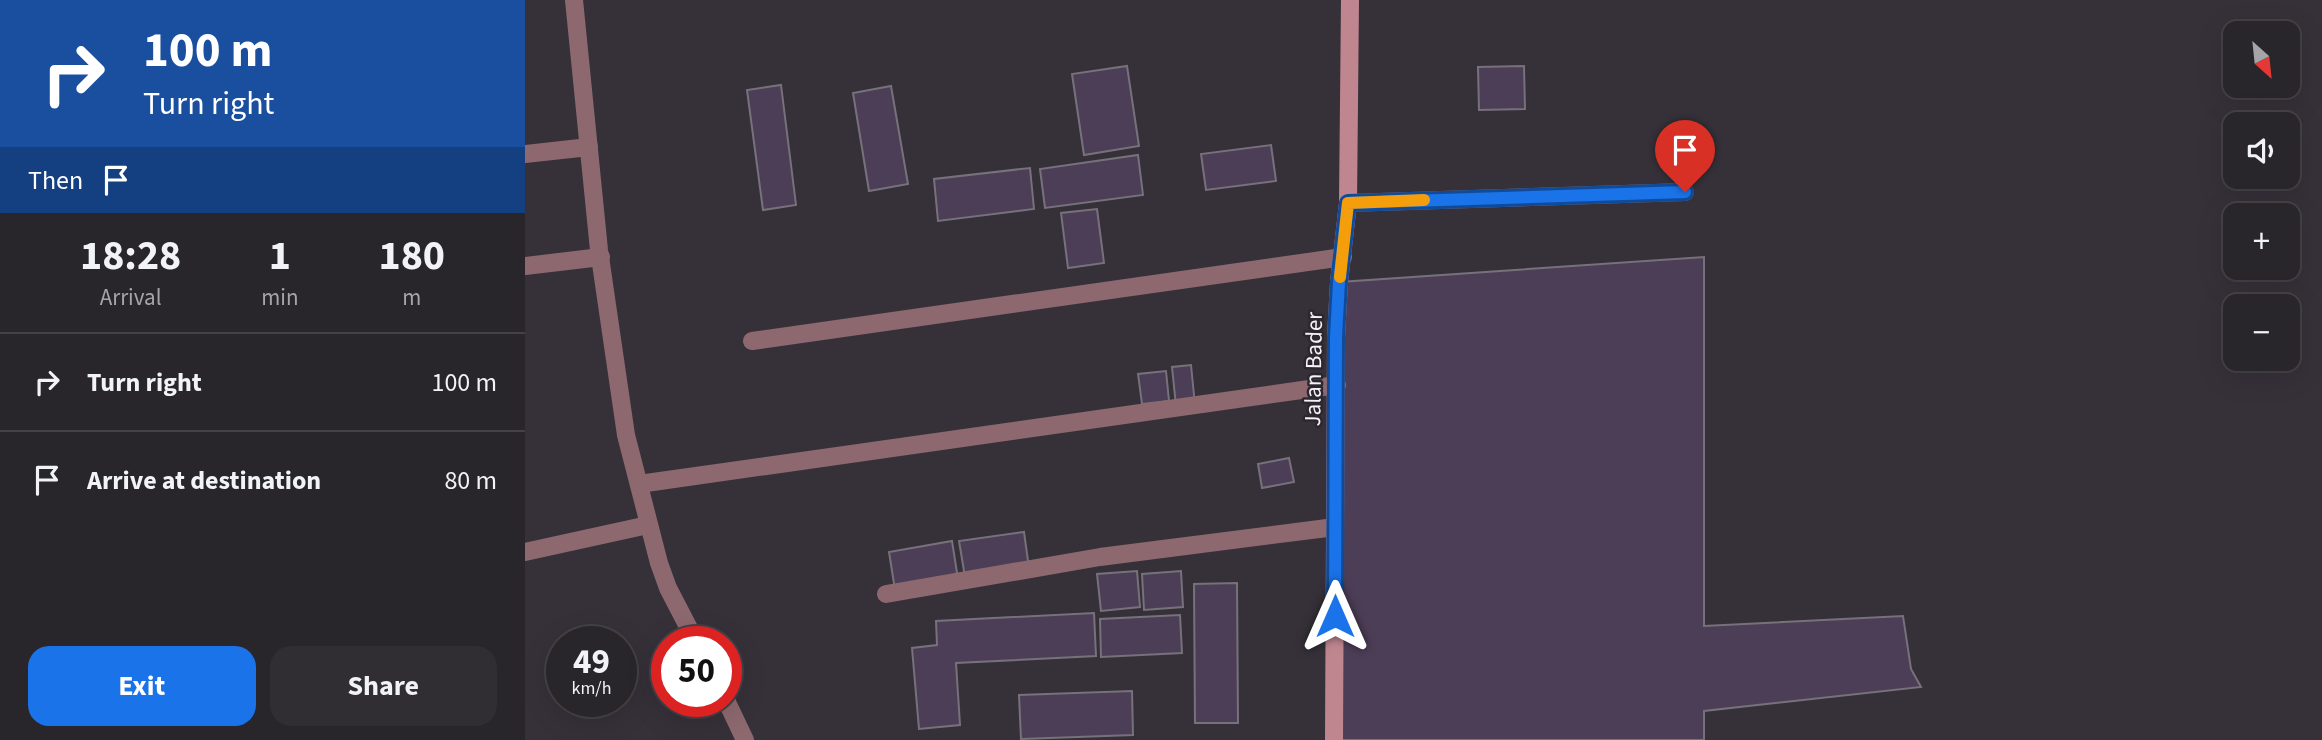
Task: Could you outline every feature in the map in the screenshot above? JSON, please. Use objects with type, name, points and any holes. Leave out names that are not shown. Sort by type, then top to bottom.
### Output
[{"type":"main road","name":"Jalan Bader","points":[[1334,740],[1336,337],[1348,203],[1350,0]]},
{"type":"street","points":[[574,0],[601,257],[626,435],[648,525],[668,588],[688,626]]},
{"type":"street","points":[[525,154],[589,147]]},
{"type":"street","points":[[1348,203],[1685,192]]},
{"type":"street","points":[[525,266],[601,257]]},
{"type":"street","points":[[752,341],[1343,257]]},
{"type":"street","points":[[639,484],[1337,385]]},
{"type":"street","points":[[525,552],[648,525]]},
{"type":"street","points":[[885,594],[1100,556],[1335,527]]},
{"type":"street","points":[[734,717],[745,740]]},
{"type":"building","points":[[1127,66],[1139,146],[1084,155],[1072,74]]},
{"type":"building","points":[[1524,66],[1525,109],[1479,110],[1478,67]]},
{"type":"building","points":[[781,85],[796,205],[763,210],[747,90]]},
{"type":"building","points":[[891,86],[908,184],[869,191],[853,93]]},
{"type":"building","points":[[1271,145],[1276,181],[1206,190],[1201,154]]},
{"type":"building","points":[[1138,155],[1143,195],[1045,208],[1040,169]]},
{"type":"building","points":[[1030,168],[1034,209],[938,221],[934,179]]},
{"type":"building","points":[[1097,209],[1104,263],[1068,268],[1061,213]]},
{"type":"building","points":[[1704,257],[1704,626],[1903,616],[1911,669],[1921,687],[1704,711],[1704,740],[1336,740],[1340,282]]},
{"type":"building","points":[[1191,365],[1195,405],[1176,406],[1172,367]]},
{"type":"building","points":[[1166,371],[1169,401],[1142,404],[1138,374]]},
{"type":"building","points":[[1289,458],[1294,482],[1262,488],[1258,464]]},
{"type":"building","points":[[1024,532],[1029,568],[965,577],[959,541]]},
{"type":"building","points":[[952,541],[958,579],[895,590],[889,552]]},
{"type":"building","points":[[1137,571],[1140,607],[1101,611],[1097,574]]},
{"type":"building","points":[[1181,571],[1183,607],[1144,610],[1142,574]]},
{"type":"building","points":[[1237,583],[1238,723],[1195,723],[1194,584]]},
{"type":"building","points":[[1094,613],[1096,656],[956,663],[960,725],[919,729],[912,648],[937,645],[936,621]]},
{"type":"building","points":[[1180,615],[1182,653],[1101,657],[1100,619]]},
{"type":"building","points":[[1132,691],[1133,735],[1021,739],[1019,695]]},
{"type":"slow traffic","points":[[1340,277],[1348,203],[1424,200]]},
{"type":"route","points":[[1335,616],[1336,337],[1348,203],[1685,192]]}]
